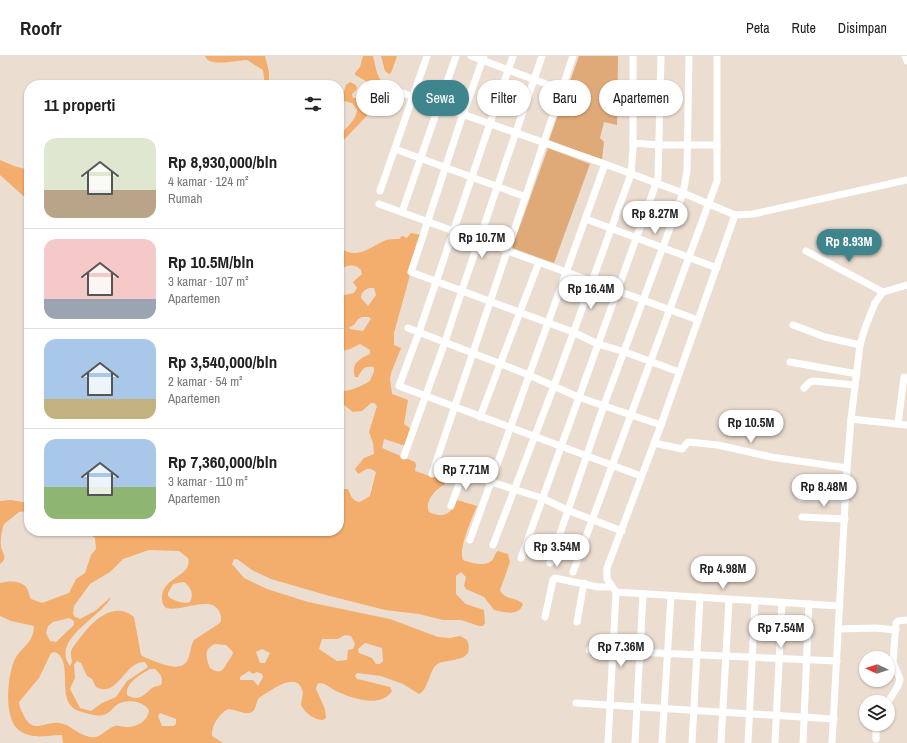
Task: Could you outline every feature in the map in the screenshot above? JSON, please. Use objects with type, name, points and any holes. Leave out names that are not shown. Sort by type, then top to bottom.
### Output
[{"type":"street","points":[[419,80],[427,56]]},
{"type":"street","points":[[448,80],[456,56]]},
{"type":"street","points":[[471,56],[483,58],[508,70],[539,82]]},
{"type":"street","points":[[513,56],[419,332],[399,385],[480,417],[641,476]]},
{"type":"street","points":[[404,456],[445,342],[542,56]]},
{"type":"street","points":[[565,80],[573,56]]},
{"type":"street","points":[[493,545],[554,386],[572,332],[592,282],[631,174],[633,143],[633,56]]},
{"type":"street","points":[[521,558],[656,183],[659,170],[661,56]]},
{"type":"street","points":[[550,563],[604,405],[684,193],[687,171],[689,56]]},
{"type":"street","points":[[573,572],[717,180],[717,56]]},
{"type":"street","points":[[905,56],[907,61]]},
{"type":"street","points":[[469,97],[483,58]]},
{"type":"street","points":[[380,191],[412,100]]},
{"type":"street","points":[[402,212],[436,116]]},
{"type":"street","points":[[462,116],[411,271],[412,273],[548,322],[598,344],[625,352],[679,372]]},
{"type":"street","points":[[469,116],[684,193],[735,215],[753,214],[907,180]]},
{"type":"street","points":[[432,474],[554,116]]},
{"type":"street","points":[[633,143],[659,145],[717,144]]},
{"type":"street","points":[[395,149],[526,197]]},
{"type":"street","points":[[470,540],[605,164]]},
{"type":"street","points":[[379,204],[698,320]]},
{"type":"street","points":[[608,743],[613,650],[614,589],[607,579],[607,568],[661,425],[735,215]]},
{"type":"street","points":[[586,219],[717,268]]},
{"type":"street","points":[[806,251],[883,292]]},
{"type":"street","points":[[480,417],[539,262]]},
{"type":"street","points":[[832,743],[847,468],[860,345],[872,309],[883,292],[907,285]]},
{"type":"street","points":[[793,326],[825,337],[860,345]]},
{"type":"street","points":[[408,328],[529,375],[578,397],[631,413],[661,425]]},
{"type":"street","points":[[790,362],[857,374]]},
{"type":"street","points":[[898,424],[904,377]]},
{"type":"street","points":[[804,388],[810,382],[814,381],[855,385]]},
{"type":"street","points":[[851,419],[907,425]]},
{"type":"street","points":[[654,443],[682,449],[688,442],[718,445],[771,458],[847,468]]},
{"type":"street","points":[[437,461],[464,470],[491,482],[542,498],[567,510],[622,531]]},
{"type":"street","points":[[450,506],[464,470]]},
{"type":"street","points":[[801,498],[846,498]]},
{"type":"street","points":[[802,517],[845,519]]},
{"type":"street","points":[[545,617],[554,578],[643,594],[840,606]]},
{"type":"street","points":[[577,622],[584,583]]},
{"type":"street","points":[[635,743],[643,594]]},
{"type":"street","points":[[662,743],[671,596]]},
{"type":"street","points":[[692,743],[700,597]]},
{"type":"street","points":[[721,743],[729,600]]},
{"type":"street","points":[[748,743],[755,602]]},
{"type":"street","points":[[775,743],[782,603]]},
{"type":"street","points":[[803,743],[809,604]]},
{"type":"street","points":[[892,695],[898,686],[900,679],[893,662],[897,621],[907,620]]},
{"type":"street","points":[[838,629],[876,628],[896,630]]},
{"type":"street","points":[[589,650],[836,661]]},
{"type":"street","points":[[576,703],[637,708],[834,719]]},
{"type":"street","points":[[876,731],[876,739]]},
{"type":"shaded area","points":[[205,56],[265,56],[269,72],[269,80],[264,80],[263,70],[247,60],[217,63],[208,60]]},
{"type":"shaded area","points":[[363,56],[373,56],[380,80],[364,80],[355,75],[360,67]]},
{"type":"shaded area","points":[[381,56],[397,56],[391,73],[389,74],[385,71]]},
{"type":"shaded area","points":[[579,56],[618,56],[618,80],[599,80],[599,116],[617,116],[617,125],[604,122],[600,138],[604,142],[602,160],[549,140],[558,116],[591,116],[591,80],[570,80]]},
{"type":"shaded area","points":[[350,82],[356,85],[356,90],[352,94],[353,98],[356,98],[356,109],[352,103],[344,101],[344,91],[346,85]]},
{"type":"shaded area","points":[[356,115],[367,116],[344,140],[344,131]]},
{"type":"shaded area","points":[[548,148],[590,164],[554,263],[512,248]]},
{"type":"shaded area","points":[[0,160],[24,169],[24,197],[0,175]]},
{"type":"shaded area","points":[[411,233],[421,235],[394,333],[394,345],[401,348],[390,379],[392,394],[408,400],[404,424],[411,429],[406,446],[384,439],[382,448],[415,462],[415,471],[444,481],[445,484],[435,492],[429,500],[429,512],[439,515],[446,514],[452,509],[457,500],[477,506],[464,541],[462,549],[463,560],[483,564],[490,562],[498,551],[508,554],[510,562],[500,590],[507,597],[517,600],[523,604],[521,608],[518,611],[511,613],[494,610],[484,597],[466,589],[464,586],[466,577],[461,572],[456,576],[456,594],[466,604],[484,610],[485,623],[483,626],[461,620],[443,620],[419,614],[385,610],[326,595],[271,579],[252,570],[237,559],[234,559],[232,564],[244,578],[267,589],[308,602],[390,619],[438,637],[450,638],[460,636],[467,640],[469,648],[468,653],[464,657],[436,665],[424,689],[419,694],[403,684],[381,676],[357,673],[355,676],[357,679],[390,687],[392,691],[381,700],[373,701],[357,699],[319,683],[316,689],[325,709],[326,718],[323,720],[313,717],[307,713],[301,705],[303,692],[300,685],[295,682],[283,684],[260,697],[256,707],[250,713],[243,713],[228,709],[222,714],[214,724],[212,736],[223,743],[63,743],[62,735],[35,736],[25,734],[20,731],[15,726],[11,718],[9,708],[8,697],[10,676],[15,659],[32,637],[34,626],[11,621],[0,616],[0,583],[21,583],[28,590],[31,599],[42,603],[69,593],[76,579],[85,573],[91,555],[96,549],[95,538],[92,536],[344,536],[344,489],[348,489],[353,499],[360,502],[370,496],[376,472],[366,469],[358,474],[355,469],[364,458],[374,454],[373,443],[369,432],[377,406],[374,403],[371,403],[362,411],[353,412],[344,405],[344,391],[359,387],[370,381],[374,367],[364,368],[358,377],[355,377],[355,365],[359,360],[370,354],[370,350],[360,344],[344,351],[344,295],[354,293],[357,288],[353,282],[362,274],[361,270],[356,266],[344,268],[344,250],[351,253],[357,253],[369,249],[386,240],[399,239],[402,236],[407,238]],"holes":[[[369,288],[374,288],[376,295],[368,306],[361,298],[362,293]],[[362,317],[369,317],[371,319],[363,331],[350,329],[349,327],[354,325],[358,319]],[[149,550],[179,551],[188,558],[188,564],[186,569],[172,580],[164,589],[162,596],[164,605],[166,608],[172,609],[209,604],[215,606],[219,611],[221,622],[194,640],[188,659],[183,665],[173,667],[141,655],[134,617],[126,612],[111,612],[97,620],[75,644],[71,651],[72,662],[70,666],[66,656],[67,647],[72,638],[106,605],[111,597],[95,611],[80,619],[75,617],[73,614],[74,606],[90,584],[110,572],[123,559]],[[184,582],[188,586],[192,596],[190,602],[178,602],[168,596],[173,584]],[[69,618],[74,621],[74,625],[56,642],[50,641],[46,633],[48,626],[53,622]],[[345,635],[351,636],[355,644],[353,649],[348,650],[347,660],[337,661],[319,649],[322,639],[338,639]],[[365,643],[382,648],[383,661],[380,664],[376,664],[372,658],[359,653],[358,649]],[[215,644],[226,645],[233,652],[224,669],[217,671],[210,668],[206,654],[209,648]],[[262,649],[270,653],[265,663],[260,663],[256,652]],[[55,652],[61,657],[64,664],[66,691],[68,700],[72,707],[79,711],[98,716],[108,713],[122,702],[131,701],[146,707],[149,710],[147,717],[138,725],[127,727],[115,726],[97,737],[86,736],[59,723],[40,726],[32,725],[24,716],[19,702],[39,678],[51,653]],[[77,661],[81,663],[87,676],[92,679],[96,687],[104,689],[110,688],[116,684],[132,667],[138,663],[145,662],[148,667],[127,681],[116,697],[102,703],[91,711],[80,708],[70,689],[75,678],[74,665]],[[150,669],[155,669],[161,676],[161,685],[153,687],[138,698],[127,695],[128,687],[131,683],[138,676]],[[249,671],[253,674],[257,672],[262,674],[263,677],[258,686],[253,680],[240,680],[240,677]],[[160,713],[176,719],[176,724],[174,726],[162,726],[158,716]]]},
{"type":"shaded area","points":[[11,500],[24,502],[24,512],[19,512],[4,524],[1,535],[1,547],[4,554],[4,560],[0,564],[0,501]]}]
